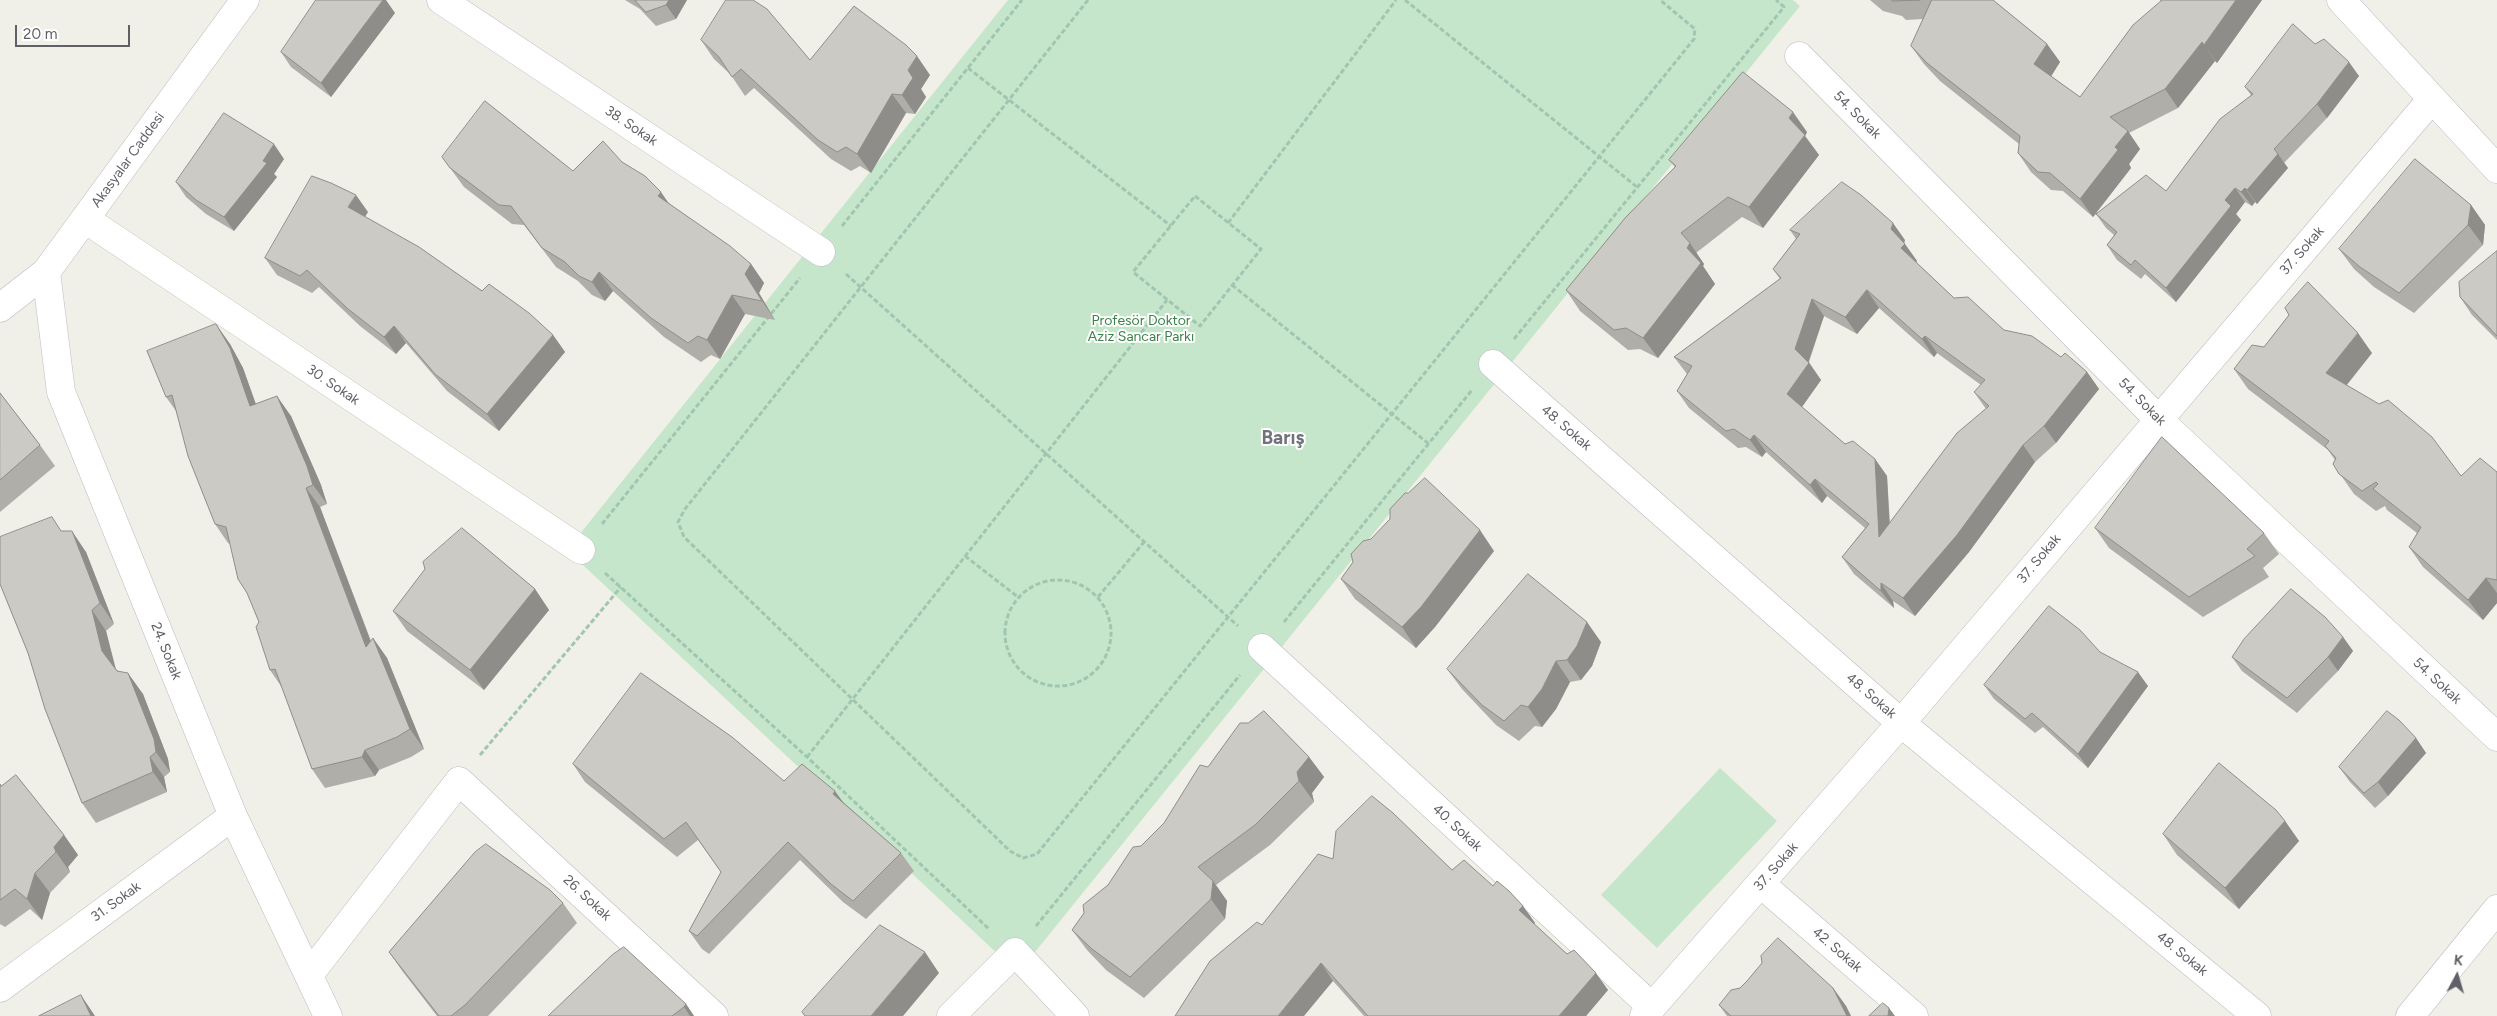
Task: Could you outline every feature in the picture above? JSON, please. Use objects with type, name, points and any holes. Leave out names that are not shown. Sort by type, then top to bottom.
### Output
[{"type":"street","name":"Akasyalar Caddesi","points":[[0,308],[46,272],[245,0]]},
{"type":"street","name":"38. Sokak","points":[[441,0],[821,252]]},
{"type":"street","points":[[2341,0],[2431,100],[2497,169]]},
{"type":"street","name":"54. Sokak","points":[[1799,56],[2158,419],[2497,737]]},
{"type":"street","name":"37. Sokak","points":[[1648,1012],[1901,722],[2431,100]]},
{"type":"street","name":"30. Sokak","points":[[85,219],[581,550]]},
{"type":"street","name":"24. Sokak","points":[[46,272],[60,392],[233,816],[328,1016]]},
{"type":"street","name":"48. Sokak","points":[[1493,364],[1901,722],[2257,1016]]},
{"type":"street","name":"40. Sokak","points":[[1262,648],[1648,1012]]},
{"type":"street","points":[[309,974],[459,781]]},
{"type":"street","name":"26. Sokak","points":[[459,781],[714,1016]]},
{"type":"street","name":"31. Sokak","points":[[0,988],[233,816]]},
{"type":"street","name":"42. Sokak","points":[[1761,884],[1914,1016]]},
{"type":"street","points":[[2410,1016],[2497,908]]},
{"type":"street","points":[[951,1016],[1014,952],[1075,1016]]},
{"type":"path","points":[[1022,0],[581,550],[807,757],[1014,952],[1784,7],[1776,0]]},
{"type":"path","points":[[1088,0],[691,501],[678,522],[684,538],[1010,851],[1024,858],[1037,854],[1694,39],[1695,29],[1660,0]]},
{"type":"path","points":[[1228,223],[1396,0]]},
{"type":"path","points":[[1405,0],[1637,187]]},
{"type":"path","points":[[968,68],[1171,226]]},
{"type":"path","points":[[1194,196],[1228,223],[1261,249],[1200,326],[1133,272],[1194,196]]},
{"type":"path","points":[[821,252],[1262,648]]},
{"type":"path","points":[[1232,285],[1429,444]]},
{"type":"path","points":[[807,757],[1167,300]]},
{"type":"path","points":[[1098,598],[1144,542]]},
{"type":"path","points":[[966,556],[1018,597]]},
{"type":"path","points":[[1049,580],[1067,580],[1084,586],[1098,598],[1107,613],[1111,630],[1109,648],[1101,663],[1088,676],[1073,684],[1056,686],[1039,682],[1024,674],[1013,661],[1006,645],[1004,628],[1008,611],[1018,597],[1032,586],[1049,580]]},
{"type":"path","points":[[459,781],[621,587]]},
{"type":"green space","name":"Profesör Doktor Aziz Sancar Parkı","points":[[1008,0],[1793,0],[1800,6],[1018,973],[567,550]]},
{"type":"green space","points":[[1720,768],[1777,821],[1657,948],[1601,895]]},
{"type":"building","points":[[316,0],[383,0],[321,83],[281,52]]},
{"type":"building","points":[[635,0],[669,0],[666,5],[646,12]]},
{"type":"building","points":[[726,0],[753,0],[767,9],[810,60],[854,6],[906,45],[917,56],[908,70],[913,78],[902,95],[892,94],[857,154],[846,147],[837,152],[818,140],[741,69],[732,77],[719,57],[701,40]]},
{"type":"building","points":[[1932,0],[1993,0],[2047,44],[2034,64],[2080,97],[2133,25],[2162,0],[2236,0],[2204,45],[2202,42],[2165,89],[2110,117],[2128,131],[2115,147],[2118,150],[2080,199],[2050,173],[2038,172],[2018,153],[2020,136],[1927,63],[1911,46]]},
{"type":"building","points":[[2293,24],[2315,44],[2324,39],[2349,62],[2317,104],[2274,149],[2278,154],[2247,190],[2245,188],[2241,192],[2235,188],[2225,200],[2231,206],[2166,288],[2135,260],[2131,265],[2107,245],[2117,232],[2096,214],[2146,175],[2166,191],[2220,119],[2253,94],[2245,87]]},
{"type":"building","points":[[1743,72],[1793,112],[1789,118],[1805,135],[1749,207],[1728,197],[1681,233],[1690,243],[1687,248],[1701,263],[1643,338],[1626,328],[1614,330],[1566,290],[1626,217],[1676,166],[1669,160]]},
{"type":"building","points":[[485,101],[573,171],[603,141],[622,162],[645,176],[661,192],[658,196],[730,246],[751,264],[745,274],[762,301],[732,295],[707,340],[698,336],[688,343],[651,318],[599,272],[592,282],[579,276],[565,262],[542,248],[511,206],[499,205],[450,168],[442,157]]},
{"type":"building","points":[[224,113],[274,144],[263,161],[267,163],[224,217],[196,200],[176,182]]},
{"type":"building","points":[[2415,159],[2471,205],[2468,225],[2399,293],[2360,267],[2339,249]]},
{"type":"building","points":[[312,176],[356,195],[348,207],[419,247],[482,291],[489,284],[529,313],[553,335],[487,414],[435,374],[394,326],[384,337],[348,309],[307,270],[300,276],[265,258]]},
{"type":"building","points":[[1842,182],[1861,195],[1893,223],[1891,229],[1905,244],[1901,248],[1954,298],[1968,297],[2004,330],[2032,336],[2061,357],[2065,353],[2087,372],[2044,426],[2023,445],[1957,535],[1903,598],[1881,583],[1881,591],[1842,557],[1869,524],[1815,479],[1810,485],[1754,435],[1750,440],[1734,429],[1726,431],[1677,391],[1692,366],[1674,357],[1781,278],[1773,269],[1800,234],[1790,230]],"holes":[[[1867,290],[1922,339],[1925,336],[1985,380],[1974,392],[1989,406],[1957,433],[1879,537],[1875,459],[1853,441],[1845,444],[1787,394],[1809,363],[1795,349],[1812,299],[1845,317]]]},
{"type":"building","points":[[2497,251],[2497,336],[2460,297],[2459,282]]},
{"type":"building","points":[[2308,282],[2358,333],[2326,373],[2379,404],[2388,400],[2432,437],[2461,476],[2480,458],[2497,472],[2497,580],[2486,578],[2468,600],[2409,547],[2421,527],[2373,489],[2378,484],[2376,482],[2362,491],[2339,474],[2333,464],[2336,458],[2325,446],[2329,441],[2234,369],[2252,345],[2264,347],[2289,315],[2285,308]]},
{"type":"building","points":[[216,324],[230,348],[250,406],[277,396],[307,466],[313,485],[306,488],[366,647],[373,638],[410,729],[397,737],[365,750],[362,757],[312,769],[275,669],[270,670],[256,627],[259,622],[247,593],[238,579],[226,527],[215,524],[188,456],[172,395],[166,397],[147,351]]},
{"type":"building","points":[[0,393],[40,445],[0,480]]},
{"type":"building","points":[[2162,437],[2264,533],[2247,549],[2255,556],[2189,597],[2095,528]]},
{"type":"building","points":[[1425,478],[1480,530],[1421,607],[1402,627],[1341,579],[1353,562],[1351,554],[1363,541],[1371,539],[1390,519],[1390,509],[1405,493],[1408,493]]},
{"type":"building","points":[[52,517],[61,531],[72,531],[100,603],[92,610],[102,651],[117,671],[128,673],[154,739],[156,752],[150,757],[153,772],[82,803],[45,709],[28,653],[0,584],[0,537]]},
{"type":"building","points":[[462,528],[535,589],[470,670],[393,611],[425,569],[423,562]]},
{"type":"building","points":[[1528,574],[1587,622],[1577,646],[1567,660],[1556,661],[1542,689],[1528,707],[1521,705],[1504,721],[1482,705],[1447,669]]},
{"type":"building","points":[[2291,589],[2325,617],[2343,637],[2328,657],[2287,698],[2232,657],[2244,639]]},
{"type":"building","points":[[2049,606],[2080,630],[2100,652],[2138,672],[2078,754],[2032,713],[2025,719],[1984,685]]},
{"type":"building","points":[[641,673],[732,737],[784,781],[802,764],[835,791],[833,794],[901,853],[853,901],[831,884],[788,842],[697,936],[689,931],[721,872],[686,822],[664,839],[573,764]]},
{"type":"building","points":[[1264,711],[1309,757],[1297,772],[1299,781],[1255,825],[1198,867],[1213,881],[1211,899],[1130,977],[1092,949],[1072,930],[1084,913],[1083,905],[1108,885],[1133,847],[1141,846],[1164,823],[1200,765],[1208,767],[1240,723],[1248,723]]},
{"type":"building","points":[[2387,711],[2399,720],[2416,738],[2378,782],[2364,793],[2339,767]]},
{"type":"building","points":[[2219,763],[2276,810],[2285,821],[2225,888],[2163,834]]},
{"type":"building","points":[[16,775],[64,835],[54,847],[56,852],[35,873],[27,899],[15,889],[0,900],[0,784],[1,786]]},
{"type":"building","points":[[1372,796],[1393,813],[1452,870],[1464,860],[1493,886],[1497,881],[1523,906],[1519,910],[1567,954],[1574,950],[1596,973],[1559,1016],[1368,1016],[1321,963],[1278,1016],[1175,1016],[1210,961],[1257,922],[1262,925],[1318,854],[1333,859],[1336,831]]},
{"type":"building","points":[[486,844],[550,890],[563,903],[465,1005],[451,1016],[439,1016],[389,952],[475,852]]},
{"type":"building","points":[[880,925],[925,952],[871,1016],[805,1016],[802,1012]]},
{"type":"building","points":[[1778,938],[1833,988],[1847,1016],[1731,1016],[1719,1005],[1731,990],[1740,988],[1747,981],[1762,963],[1761,956]]},
{"type":"building","points":[[624,947],[686,1004],[684,1007],[672,1016],[548,1016],[612,955]]},
{"type":"building","points":[[81,995],[91,1016],[39,1016]]},
{"type":"building","points":[[1883,1003],[1889,1008],[1888,1016],[1869,1016]]},
{"type":"district","name":"Barış","points":[[1283,438]]}]
